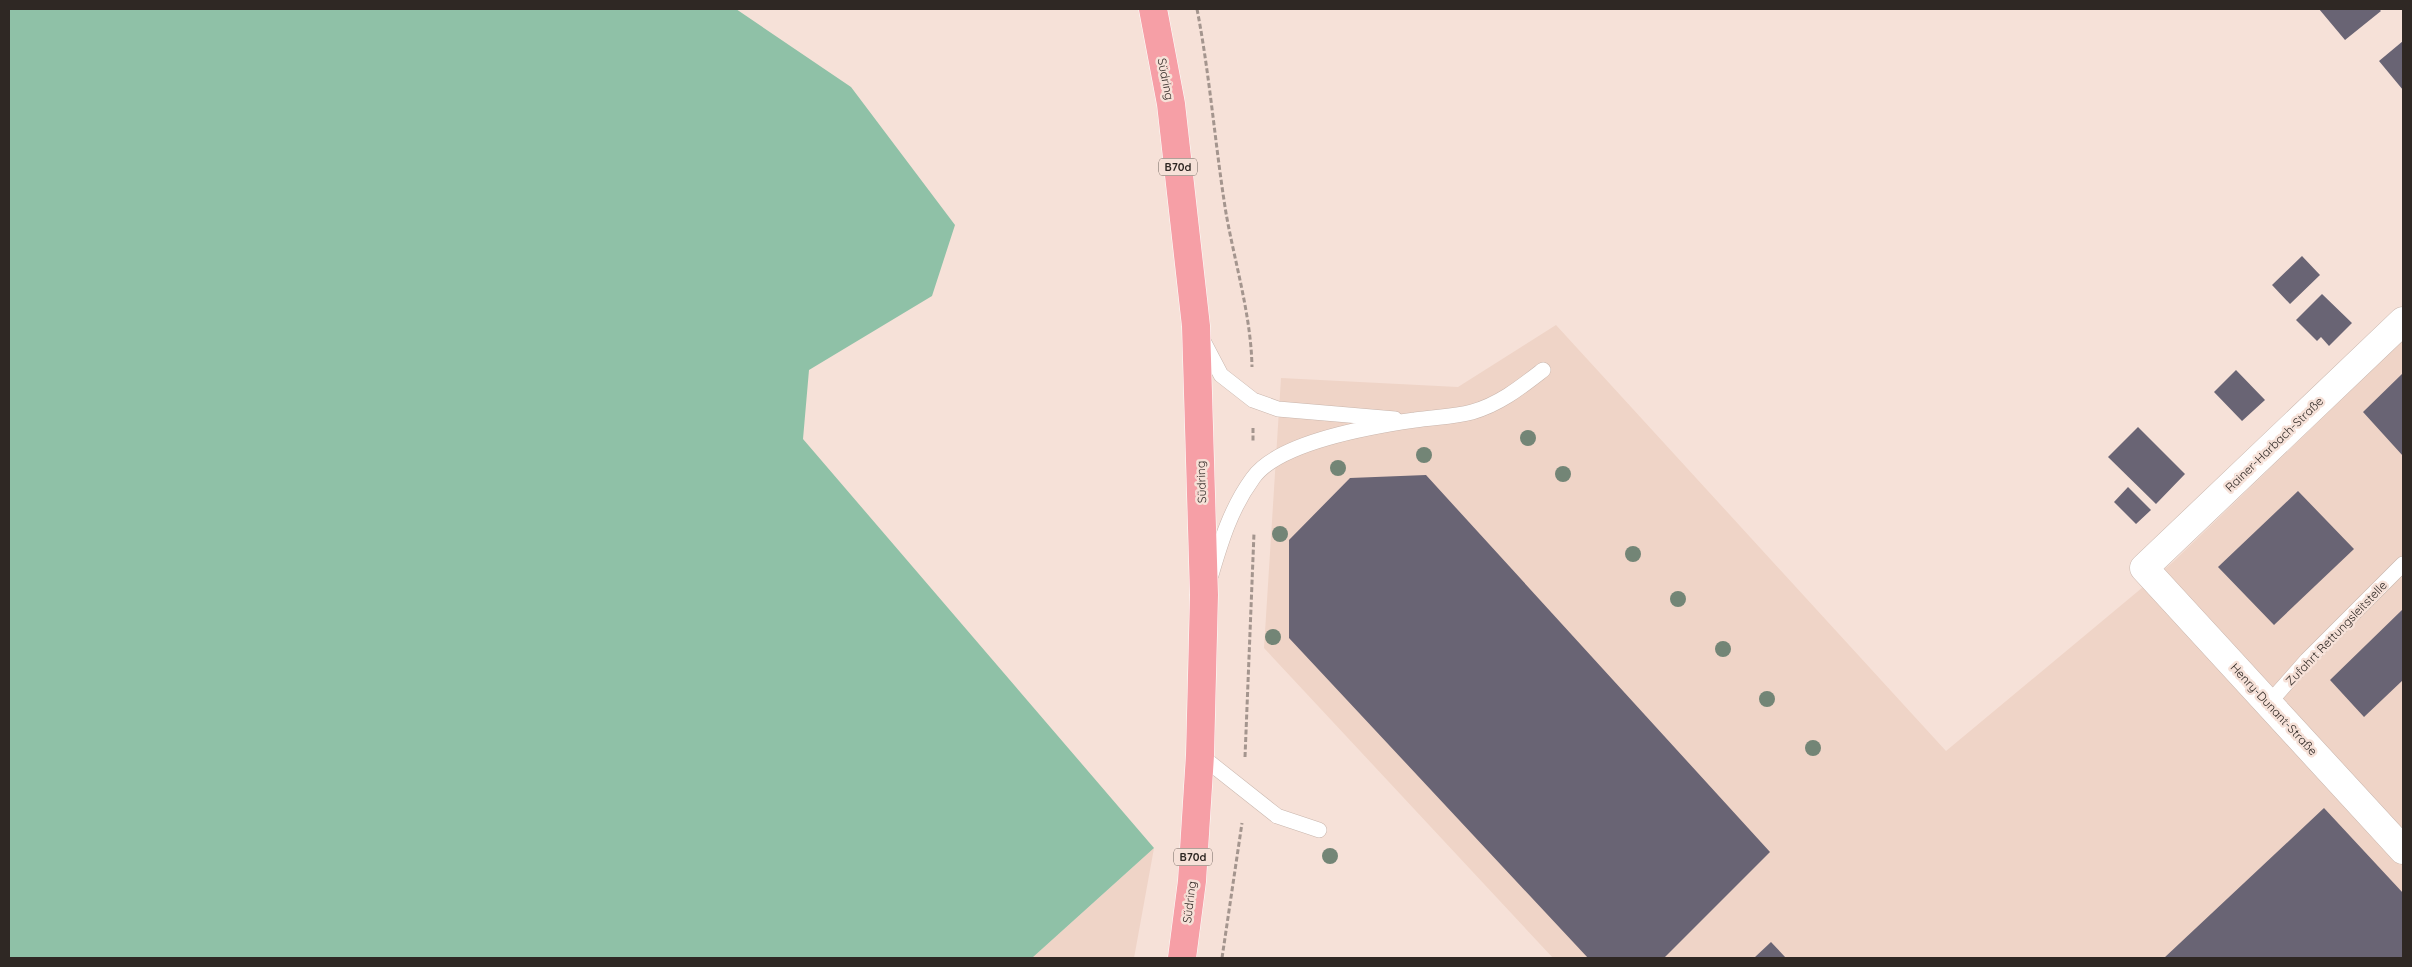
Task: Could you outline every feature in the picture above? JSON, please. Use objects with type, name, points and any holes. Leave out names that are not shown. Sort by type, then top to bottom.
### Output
[{"type":"main road","name":"Südring","points":[[1153,9],[1171,104],[1196,326],[1204,595],[1200,755],[1192,881],[1182,958]]},
{"type":"street","name":"Rainer-Harbach-Straße","points":[[2144,568],[2403,321]]},
{"type":"street","name":"Henry-Dunant-Straße","points":[[2144,568],[2403,850]]},
{"type":"lane","points":[[1196,326],[1221,375],[1253,400],[1278,409],[1411,421]]},
{"type":"lane","points":[[1204,595],[1228,521],[1254,476],[1280,455],[1311,442],[1411,421],[1471,412],[1507,398],[1543,370]]},
{"type":"lane","name":"Zufahrt Rettungsleitstelle","points":[[2269,703],[2307,660],[2403,564]]},
{"type":"lane","points":[[1200,755],[1277,816],[1319,830]]},
{"type":"shaded area","points":[[1556,325],[1946,751],[2173,562],[2403,340],[2403,958],[1553,958],[1264,648],[1281,378],[1458,387]]},
{"type":"shaded area","points":[[1154,848],[1134,958],[1032,958]]},
{"type":"green space","points":[[9,9],[736,9],[851,87],[955,225],[932,296],[809,370],[803,439],[1154,848],[1032,958],[9,958]]},
{"type":"building","points":[[2319,9],[2379,9],[2381,11],[2345,40]]},
{"type":"building","points":[[2403,41],[2403,90],[2379,61]]},
{"type":"building","points":[[2302,256],[2320,275],[2290,304],[2272,285]]},
{"type":"building","points":[[2322,294],[2352,323],[2329,346],[2321,337],[2317,341],[2296,320]]},
{"type":"building","points":[[2236,370],[2265,400],[2242,421],[2214,392]]},
{"type":"building","points":[[2403,373],[2403,456],[2363,412]]},
{"type":"building","points":[[2138,427],[2185,474],[2156,504],[2108,457]]},
{"type":"building","points":[[1426,475],[1770,852],[1664,958],[1588,958],[1289,638],[1289,540],[1350,478]]},
{"type":"building","points":[[2128,487],[2151,510],[2136,524],[2114,502]]},
{"type":"building","points":[[2298,491],[2354,549],[2274,625],[2218,567]]},
{"type":"building","points":[[2403,609],[2403,680],[2364,717],[2330,680]]},
{"type":"building","points":[[2324,808],[2403,893],[2403,958],[2164,958]]},
{"type":"building","points":[[1771,942],[1786,958],[1754,958]]}]
